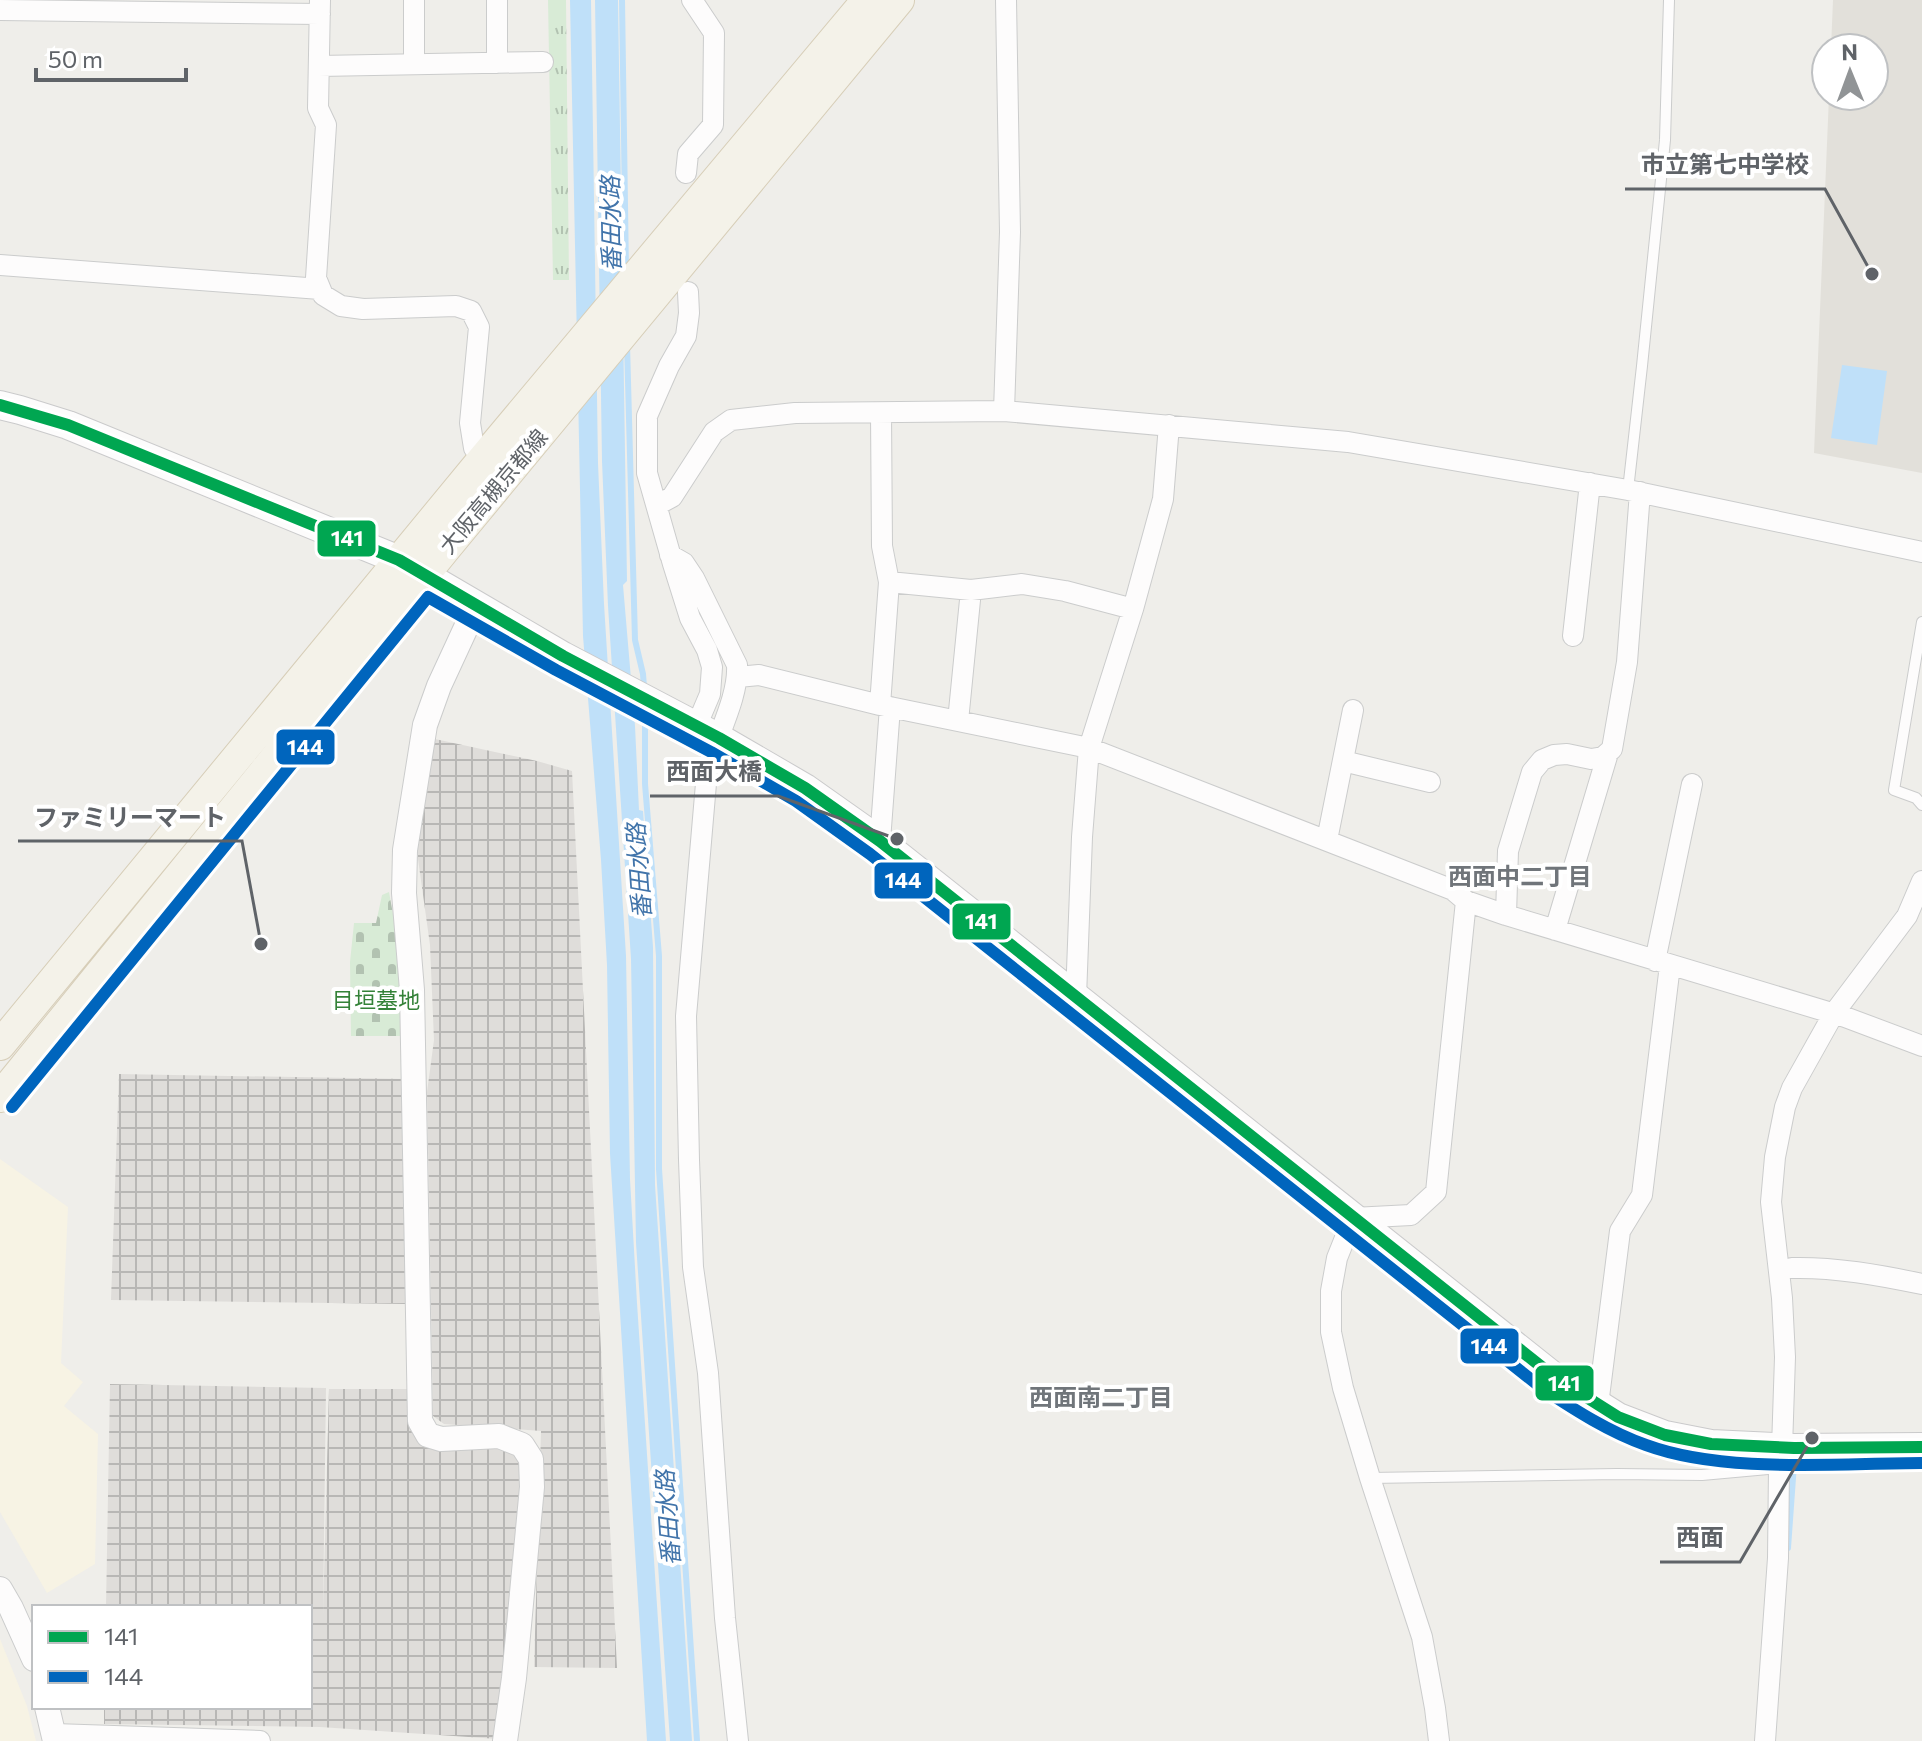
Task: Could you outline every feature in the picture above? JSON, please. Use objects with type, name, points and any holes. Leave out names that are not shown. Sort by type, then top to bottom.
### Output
[{"type":"main road","name":"大阪高槻京都線","points":[[0,1097],[411,568],[482,460],[867,0]]},
{"type":"main road","name":"大阪高槻京都線","points":[[0,1045],[411,568],[554,418],[899,0]]},
{"type":"main road","points":[[0,405],[68,425],[411,568],[563,656],[708,732],[805,788],[880,841],[1553,1376],[1618,1417],[1665,1435],[1785,1455],[1922,1447]]},
{"type":"street","points":[[414,0],[414,64]]},
{"type":"street","points":[[497,0],[497,63]]},
{"type":"street","points":[[686,173],[688,154],[713,125],[714,33],[692,0]]},
{"type":"street","points":[[1004,411],[1010,232],[1006,0]]},
{"type":"street","points":[[0,10],[119,6],[320,7],[318,108],[326,125],[316,278],[323,295],[341,306],[363,309],[456,306],[471,311],[479,327],[470,423],[474,448],[482,460]]},
{"type":"street","points":[[319,66],[543,62]]},
{"type":"street","points":[[0,265],[320,289]]},
{"type":"street","points":[[688,292],[686,336],[647,416],[647,473],[690,618],[707,650],[712,667],[708,732],[712,751],[707,772],[696,883],[686,1031],[693,1267],[708,1373],[725,1618],[738,1741]]},
{"type":"street","points":[[657,505],[672,497],[714,432],[731,420],[795,413],[1004,411],[1348,442],[1634,491],[1922,552]]},
{"type":"street","points":[[880,841],[889,582],[882,546],[881,413]]},
{"type":"street","points":[[1076,997],[1089,748],[1133,609],[1163,499],[1169,425]]},
{"type":"street","points":[[1573,636],[1590,483]]},
{"type":"street","points":[[1506,915],[1508,851],[1532,772],[1542,760],[1554,755],[1591,759],[1603,757],[1612,749],[1627,662],[1634,491]]},
{"type":"street","points":[[670,555],[684,563],[694,578],[737,665],[738,677],[708,732]]},
{"type":"street","points":[[889,582],[971,590],[1022,584],[1065,591],[1133,609]]},
{"type":"street","points":[[958,721],[971,590]]},
{"type":"street","points":[[476,606],[439,686],[425,725],[405,850],[404,893],[412,990],[420,1421],[428,1435],[441,1439],[499,1436],[522,1445],[531,1459],[532,1487],[505,1741]]},
{"type":"street","points":[[738,677],[759,675],[885,706],[1089,748],[1453,890],[1466,901],[1834,1013],[1922,1046]]},
{"type":"street","points":[[1327,840],[1353,710]]},
{"type":"street","points":[[1555,930],[1608,753]]},
{"type":"street","points":[[1343,761],[1430,782]]},
{"type":"street","points":[[1598,1405],[1620,1231],[1642,1195],[1663,963],[1692,784]]},
{"type":"street","points":[[1765,1741],[1785,1455],[1782,1298],[1771,1189],[1785,1107],[1792,1088],[1834,1013],[1907,916],[1922,881]]},
{"type":"street","points":[[1439,1741],[1422,1637],[1343,1388],[1331,1332],[1331,1291],[1337,1258],[1353,1218],[1411,1215],[1436,1192],[1466,901]]},
{"type":"street","points":[[1792,1268],[1883,1276],[1922,1284]]},
{"type":"street","points":[[0,1589],[32,1655]]},
{"type":"street","points":[[47,1709],[54,1738],[260,1741]]},
{"type":"lane","points":[[1634,491],[1642,366],[1665,140],[1669,0]]},
{"type":"lane","points":[[1922,622],[1894,790],[1916,798],[1922,805]]},
{"type":"lane","points":[[1370,1478],[1702,1475],[1785,1455]]},
{"type":"shaded area","points":[[1833,0],[1922,0],[1922,473],[1814,453],[1828,112],[1890,112],[1890,32],[1832,32]]},
{"type":"shaded area","points":[[435,739],[572,771],[617,1668],[534,1667],[541,1431],[444,1424],[433,1416],[427,1092],[434,1040],[430,945],[418,841]]},
{"type":"shaded area","points":[[119,1074],[406,1079],[408,1304],[111,1300]]},
{"type":"shaded area","points":[[0,1159],[68,1207],[61,1363],[83,1382],[64,1406],[98,1434],[95,1564],[47,1593],[0,1512]]},
{"type":"shaded area","points":[[110,1384],[326,1388],[323,1614],[329,1389],[410,1389],[417,1426],[503,1444],[524,1457],[498,1739],[320,1727],[104,1724],[104,1709],[312,1709],[312,1605],[106,1605]]},
{"type":"shaded area","points":[[0,1639],[27,1706],[36,1741],[0,1741]]},
{"type":"green space","points":[[548,0],[566,0],[569,280],[553,280]]},
{"type":"green space","name":"目垣墓地","points":[[389,892],[399,947],[403,1036],[351,1036],[350,962],[354,923],[376,923],[382,895]]},
{"type":"water","points":[[570,0],[591,0],[598,463],[604,604],[626,956],[630,1179],[666,1741],[647,1741],[610,1154],[607,965],[583,636]]},
{"type":"water","name":"番田水路","points":[[595,0],[618,0],[627,581],[623,585],[639,810],[643,811],[653,947],[655,1185],[692,1741],[670,1741],[636,1243],[631,959],[608,606],[602,461]]},
{"type":"water","points":[[1842,365],[1887,371],[1877,445],[1831,438]]},
{"type":"waterway","name":"番田水路","points":[[622,0],[626,272]]},
{"type":"waterway","points":[[627,344],[635,640],[644,687]]},
{"type":"waterway","name":"番田水路","points":[[645,710],[645,784],[659,956],[659,1169],[697,1741]]},
{"type":"waterway","points":[[1788,1548],[1794,1464]]},
{"type":"transit line","name":"141","points":[[0,405],[68,425],[399,560],[563,656],[719,738],[805,788],[880,841],[1553,1376],[1618,1417],[1665,1435],[1711,1444],[1794,1448],[1922,1447]]},
{"type":"transit line","name":"144","points":[[12,1107],[428,597],[796,801],[870,854],[1543,1389],[1593,1420],[1646,1445],[1710,1460],[1782,1465],[1922,1463]]},
{"type":"place","name":"市立第七中学校","points":[[1872,274]]},
{"type":"place","name":"西面大橋","points":[[897,839]]},
{"type":"place","name":"ファミリーマート","points":[[261,944]]},
{"type":"place","name":"西面","points":[[1812,1438]]},
{"type":"district","name":"西面中二丁目","points":[[1520,875]]},
{"type":"district","name":"西面南二丁目","points":[[1101,1396]]}]
